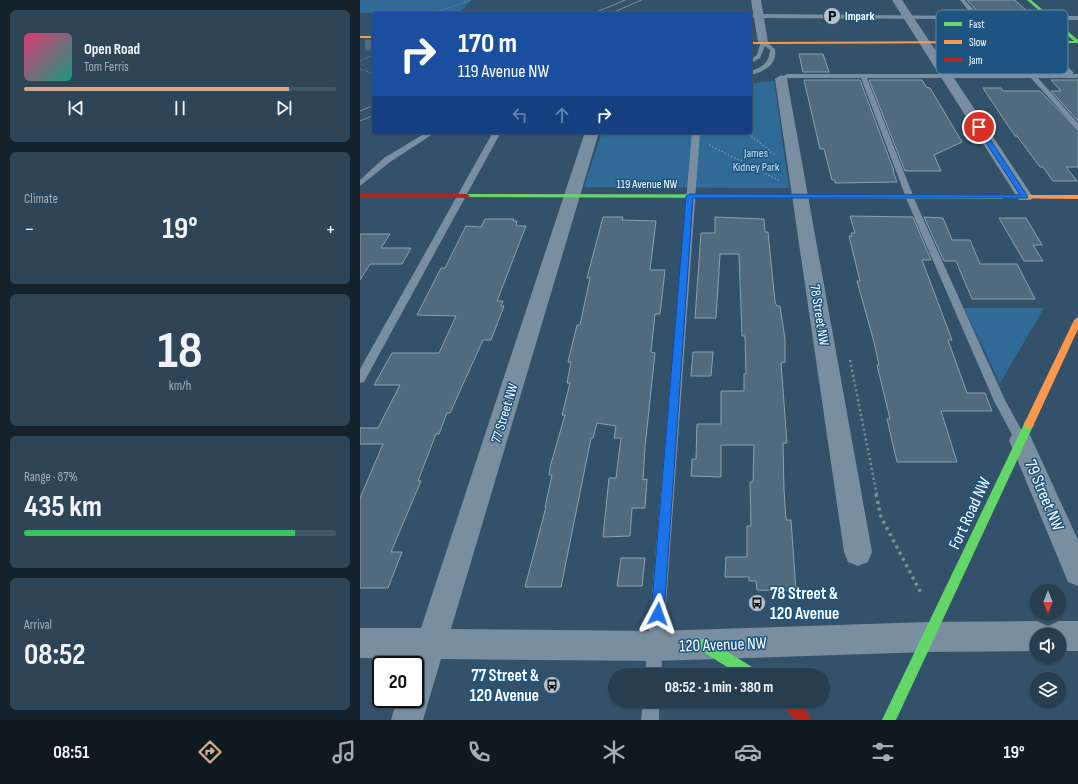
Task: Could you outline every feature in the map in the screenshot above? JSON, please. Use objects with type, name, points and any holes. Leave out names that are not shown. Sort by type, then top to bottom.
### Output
[{"type":"street","points":[[756,0],[754,16],[763,42]]},
{"type":"street","points":[[897,0],[936,61]]},
{"type":"street","points":[[1029,0],[1041,10]]},
{"type":"street","points":[[1068,33],[1078,42]]},
{"type":"street","points":[[362,42],[372,38]]},
{"type":"street","points":[[752,42],[936,41]]},
{"type":"street","points":[[1068,42],[1078,42]]},
{"type":"street","points":[[946,76],[1025,197]]},
{"type":"street","name":"78 Street NW","points":[[781,79],[858,552]]},
{"type":"street","name":"77 Street NW","points":[[424,665],[591,134]]},
{"type":"street","name":"119 Avenue NW","points":[[360,196],[690,196],[800,194],[910,197],[1078,197]]},
{"type":"street","name":"Fort Road NW","points":[[889,720],[1078,320]]},
{"type":"street","name":"79 Street NW","points":[[1021,440],[1078,572]]},
{"type":"street","name":"120 Avenue NW","points":[[360,643],[655,646],[927,637],[1030,636]]},
{"type":"street","points":[[1066,636],[1078,636]]},
{"type":"street","points":[[705,645],[741,668]]},
{"type":"street","points":[[407,720],[410,708]]},
{"type":"street","points":[[794,708],[804,720]]},
{"type":"lane","points":[[962,0],[971,10]]},
{"type":"lane","points":[[754,16],[936,18]]},
{"type":"lane","points":[[752,61],[756,60],[760,55],[763,42],[773,50],[772,61],[760,71],[752,73]]},
{"type":"lane","points":[[781,79],[787,76],[1078,76]]},
{"type":"lane","points":[[863,76],[910,197],[1000,401],[1021,440]]},
{"type":"lane","points":[[1033,76],[1078,127]]},
{"type":"lane","points":[[360,184],[387,160],[429,134]]},
{"type":"lane","points":[[360,379],[495,134]]},
{"type":"lane","points":[[653,668],[695,135]]},
{"type":"lane","points":[[650,720],[651,708]]},
{"type":"path","points":[[436,12],[471,0]]},
{"type":"path","points":[[360,61],[372,56]]},
{"type":"path","points":[[360,69],[372,73]]},
{"type":"path","points":[[749,134],[796,171]]},
{"type":"path","points":[[695,135],[800,194]]},
{"type":"path","points":[[849,357],[881,518],[921,593],[950,592]]},
{"type":"green space","points":[[360,0],[471,0],[460,12],[360,13]]},
{"type":"green space","name":"James Kidney Park","points":[[774,81],[789,188],[584,187],[601,134],[752,134],[752,83]]},
{"type":"green space","points":[[964,308],[1044,308],[1000,383]]},
{"type":"building","points":[[967,0],[1015,0],[1026,10],[976,10]]},
{"type":"building","points":[[799,54],[823,54],[829,72],[803,72]]},
{"type":"building","points":[[804,80],[860,80],[897,182],[835,183],[835,180],[832,180],[824,149],[820,149]]},
{"type":"building","points":[[869,80],[922,80],[926,87],[930,88],[962,142],[934,155],[941,171],[905,171]]},
{"type":"building","points":[[1051,80],[1078,80],[1078,121],[1051,91],[1061,91]]},
{"type":"building","points":[[983,88],[1001,88],[1003,91],[1040,91],[1078,130],[1078,167],[1066,167],[1077,181],[1053,181],[1043,167],[1040,167],[1017,136],[1015,136]]},
{"type":"building","points":[[850,216],[913,217],[931,260],[922,260],[952,340],[948,340],[967,393],[985,393],[992,411],[941,411],[957,462],[897,462],[887,419],[890,419],[877,365],[879,365],[874,342],[857,281],[860,281],[849,236],[852,236],[851,233],[855,233]]},
{"type":"building","points":[[603,217],[623,217],[622,220],[656,221],[650,270],[665,270],[660,314],[655,314],[651,352],[655,353],[645,447],[643,480],[647,479],[645,508],[632,508],[630,536],[603,537],[609,478],[616,478],[621,438],[614,438],[616,426],[597,423],[593,438],[591,438],[561,587],[525,587],[546,507],[552,475],[549,475],[550,467],[565,415],[562,415],[570,383],[567,383],[571,362],[568,362],[577,325],[580,325],[590,278],[587,278]]},
{"type":"building","points":[[715,217],[764,219],[765,232],[768,232],[775,302],[777,306],[780,306],[785,339],[785,362],[781,363],[787,443],[783,443],[784,490],[786,520],[791,520],[796,591],[757,590],[756,581],[749,581],[749,577],[725,577],[726,557],[747,557],[747,526],[751,526],[750,482],[753,482],[754,445],[721,445],[721,477],[691,476],[692,459],[696,459],[697,424],[721,424],[721,391],[744,391],[744,374],[746,374],[745,336],[742,336],[739,254],[720,254],[716,318],[695,318],[701,233],[715,233]]},
{"type":"building","points":[[924,217],[943,218],[952,240],[970,240],[980,264],[1017,264],[1035,299],[972,299],[956,261],[944,261]]},
{"type":"building","points":[[999,218],[1026,218],[1042,245],[1033,245],[1043,261],[1024,261]]},
{"type":"building","points":[[485,219],[514,219],[513,221],[517,221],[516,226],[526,226],[497,301],[503,301],[501,306],[504,306],[491,340],[483,340],[450,413],[447,413],[439,434],[436,434],[418,481],[421,481],[391,552],[402,552],[388,588],[360,588],[360,498],[383,444],[360,444],[360,428],[378,428],[400,385],[374,385],[392,353],[439,353],[456,316],[417,315],[441,268],[445,268],[466,226],[481,227]]},
{"type":"building","points":[[360,234],[390,234],[381,248],[411,248],[402,264],[370,264],[360,280]]},
{"type":"building","points":[[693,352],[713,352],[711,376],[691,376]]},
{"type":"building","points":[[621,558],[645,558],[642,586],[617,586]]},
{"type":"tunnel","points":[[365,45],[372,45]]},
{"type":"tram line","points":[[597,12],[625,0]]},
{"type":"tram line","points":[[614,12],[642,0]]},
{"type":"tram line","points":[[360,111],[372,106]]},
{"type":"tram line","points":[[360,121],[372,116]]},
{"type":"traffic: fast","points":[[1029,0],[1041,10]]},
{"type":"traffic: fast","points":[[1068,33],[1078,42]]},
{"type":"traffic: fast","points":[[1068,42],[1078,42]]},
{"type":"traffic: fast","points":[[467,196],[1002,197]]},
{"type":"traffic: fast","points":[[889,720],[1029,424]]},
{"type":"traffic: fast","points":[[705,645],[741,668]]},
{"type":"traffic: slow","points":[[360,37],[372,37]]},
{"type":"traffic: slow","points":[[752,43],[936,42]]},
{"type":"traffic: slow","points":[[1002,197],[1078,197]]},
{"type":"traffic: slow","points":[[1029,424],[1078,320]]},
{"type":"traffic: jam","points":[[360,196],[467,196]]},
{"type":"traffic: jam","points":[[794,708],[804,720]]},
{"type":"place","name":"Impark","points":[[832,16]]},
{"type":"place","name":"78 Street & 120 Avenue","points":[[757,603]]},
{"type":"place","name":"77 Street & 120 Avenue","points":[[552,685]]},
{"type":"route","points":[[658,614],[690,196],[1025,197],[979,127]]}]
